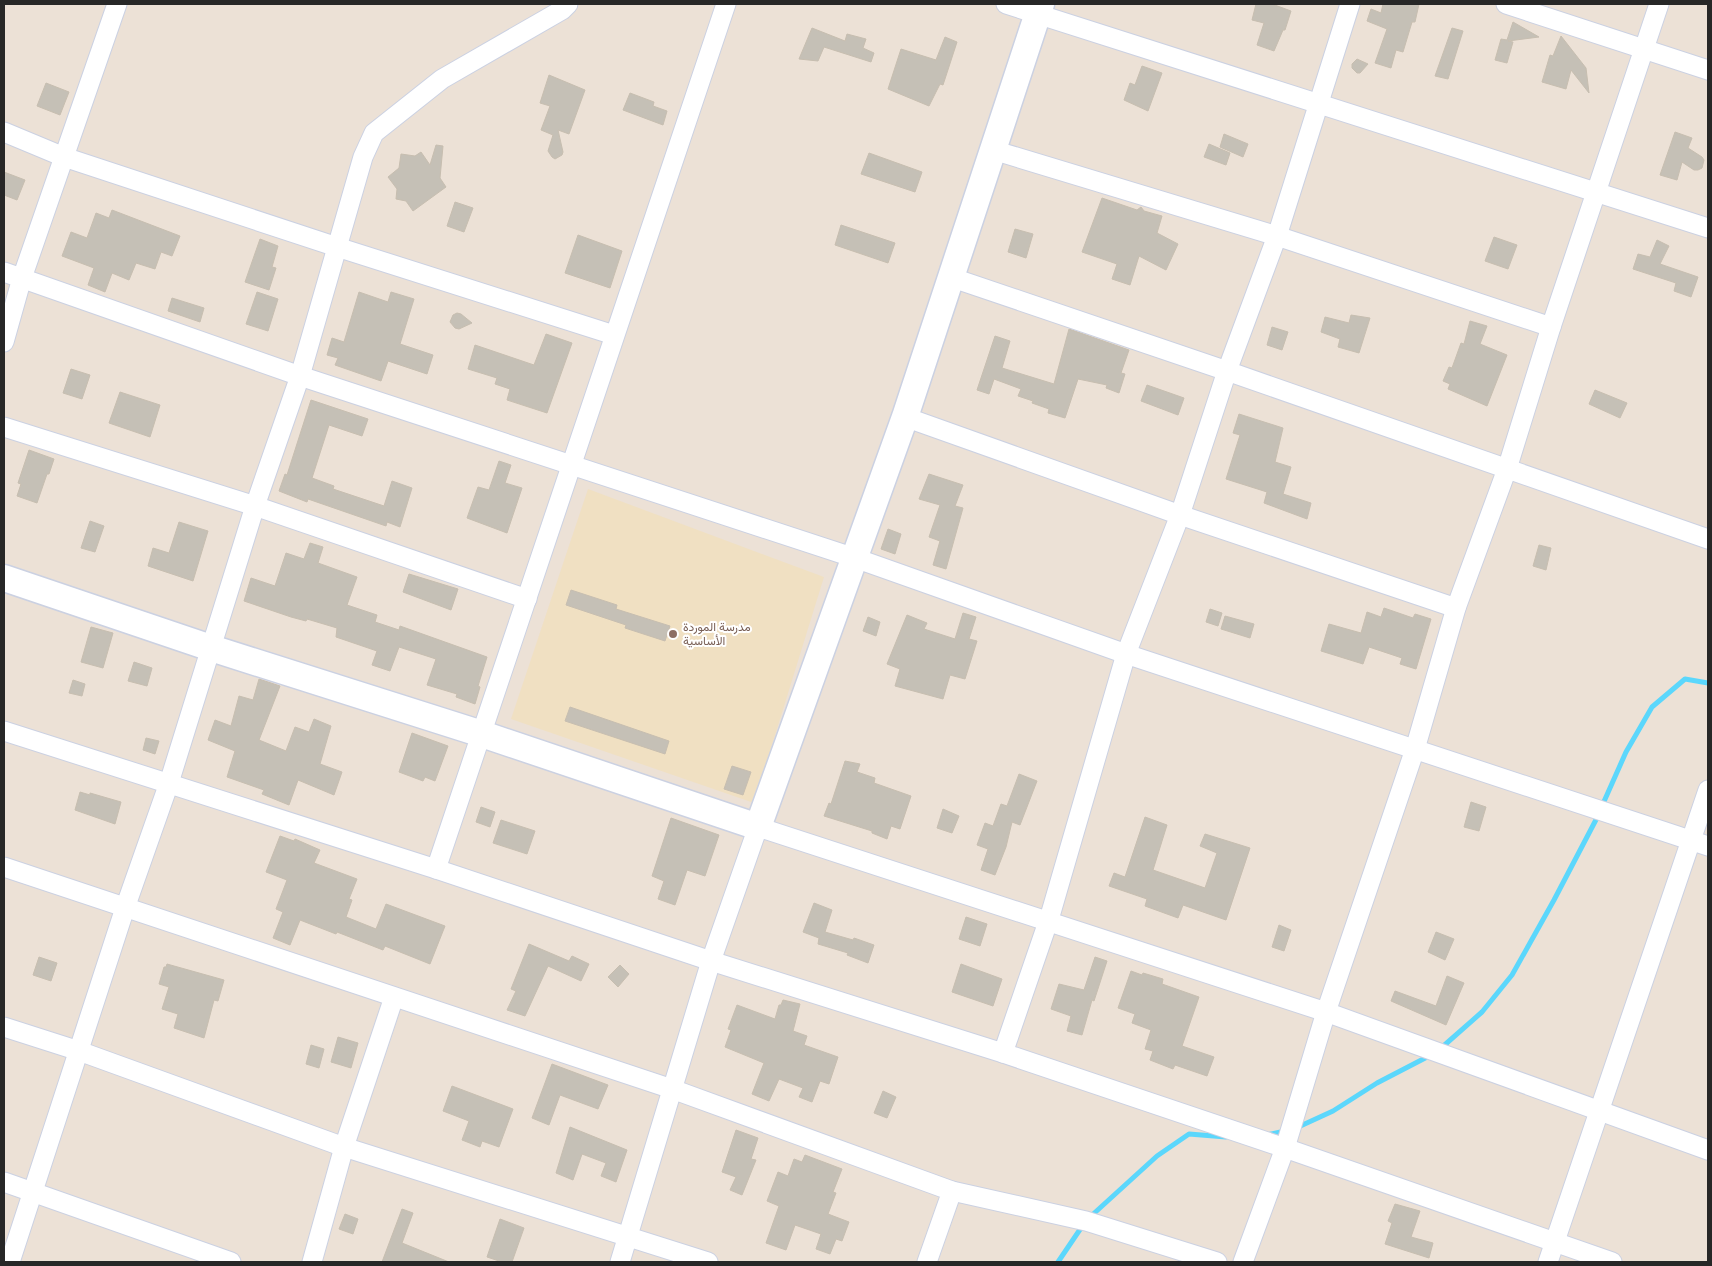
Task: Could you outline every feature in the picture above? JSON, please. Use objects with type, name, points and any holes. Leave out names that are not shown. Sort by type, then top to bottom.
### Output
[{"type":"main road","points":[[4,578],[211,648],[482,734],[758,827],[905,417],[1039,9]]},
{"type":"street","points":[[4,342],[22,278],[117,4]]},
{"type":"street","points":[[10,1262],[125,908],[169,783],[255,506],[300,376],[362,157],[374,133],[442,79],[562,10],[568,4]]},
{"type":"street","points":[[436,869],[726,4]]},
{"type":"street","points":[[1006,4],[1039,9],[1320,103],[1708,228]]},
{"type":"street","points":[[1003,1053],[1048,922],[1126,654],[1180,515],[1227,371],[1277,236],[1350,4]]},
{"type":"street","points":[[1506,4],[1708,70]]},
{"type":"street","points":[[1243,1262],[1286,1148],[1326,1012],[1414,749],[1456,608],[1507,469],[1551,327],[1658,4]]},
{"type":"street","points":[[4,132],[64,157],[337,247],[614,335]]},
{"type":"street","points":[[993,150],[1277,236],[1551,327]]},
{"type":"street","points":[[4,272],[300,376],[855,558],[1126,654],[1700,843]]},
{"type":"street","points":[[950,277],[1227,371],[1708,539]]},
{"type":"street","points":[[905,417],[1180,515],[1456,608]]},
{"type":"street","points":[[4,428],[255,506],[527,599]]},
{"type":"street","points":[[4,731],[436,869],[712,961],[1003,1053],[1286,1148],[1555,1244],[1612,1262]]},
{"type":"street","points":[[1548,1262],[1600,1111],[1700,843],[1708,790]]},
{"type":"street","points":[[620,1262],[712,961],[758,827],[1326,1012],[1708,1150]]},
{"type":"street","points":[[4,866],[125,908],[672,1089],[952,1191],[1086,1221],[1217,1262]]},
{"type":"street","points":[[312,1262],[344,1147],[394,997]]},
{"type":"street","points":[[4,1027],[79,1051],[344,1147],[708,1262]]},
{"type":"street","points":[[4,1182],[198,1257],[231,1262]]},
{"type":"street","points":[[927,1262],[952,1191]]},
{"type":"shaded area","name":"مدرسة الموردة الأساسية","points":[[588,489],[824,577],[754,803],[511,719]]},
{"type":"building","points":[[1256,4],[1272,4],[1291,11],[1285,30],[1283,30],[1274,51],[1257,45],[1264,23],[1252,20]]},
{"type":"building","points":[[1383,4],[1419,4],[1415,22],[1412,22],[1403,52],[1396,50],[1391,68],[1375,63],[1387,29],[1367,21],[1371,9],[1381,13]]},
{"type":"building","points":[[1513,22],[1539,37],[1508,41],[1513,42],[1507,63],[1495,60],[1501,39],[1507,40]]},
{"type":"building","points":[[812,28],[845,41],[847,34],[866,39],[863,48],[874,53],[871,62],[824,47],[818,61],[799,59]]},
{"type":"building","points":[[1452,28],[1463,31],[1448,79],[1435,76]]},
{"type":"building","points":[[1561,36],[1586,68],[1589,93],[1571,70],[1566,89],[1542,82],[1550,55],[1553,56]]},
{"type":"building","points":[[945,37],[957,42],[943,85],[940,84],[929,106],[888,89],[901,49],[936,60]]},
{"type":"building","points":[[1357,59],[1368,64],[1360,73],[1357,73],[1352,68],[1352,64]]},
{"type":"building","points":[[1142,66],[1162,73],[1148,111],[1124,100],[1130,83],[1135,85]]},
{"type":"building","points":[[549,75],[585,90],[569,134],[558,130],[563,152],[562,155],[555,159],[548,151],[553,135],[541,130],[550,106],[540,103]]},
{"type":"building","points":[[46,83],[69,92],[60,115],[37,106]]},
{"type":"building","points":[[630,93],[654,102],[653,106],[667,111],[663,125],[623,110]]},
{"type":"building","points":[[1675,132],[1692,138],[1688,148],[1704,160],[1702,168],[1698,170],[1694,170],[1682,162],[1677,180],[1660,175]]},
{"type":"building","points":[[1224,134],[1248,144],[1243,157],[1220,147]]},
{"type":"building","points":[[1209,144],[1230,153],[1226,165],[1204,157]]},
{"type":"building","points":[[436,145],[443,146],[440,178],[446,187],[413,211],[406,201],[396,199],[397,189],[388,177],[399,168],[401,154],[415,156],[421,152],[430,165]]},
{"type":"building","points":[[869,153],[922,172],[915,192],[861,174]]},
{"type":"building","points":[[4,172],[25,180],[17,200],[4,195]]},
{"type":"building","points":[[1102,198],[1137,210],[1141,207],[1144,211],[1162,216],[1157,233],[1178,244],[1166,270],[1139,256],[1130,285],[1112,279],[1117,264],[1082,252]]},
{"type":"building","points":[[455,202],[473,208],[464,232],[447,226]]},
{"type":"building","points":[[112,210],[180,236],[172,256],[161,252],[155,269],[136,263],[129,280],[112,273],[105,292],[88,285],[94,268],[62,256],[71,232],[87,238],[96,213],[109,218]]},
{"type":"building","points":[[841,225],[895,243],[888,263],[835,245]]},
{"type":"building","points":[[1015,229],[1033,234],[1026,258],[1008,252]]},
{"type":"building","points":[[578,235],[622,251],[610,288],[565,273]]},
{"type":"building","points":[[1494,237],[1517,245],[1508,269],[1485,261]]},
{"type":"building","points":[[260,239],[278,246],[272,267],[276,268],[269,290],[245,282]]},
{"type":"building","points":[[1657,240],[1669,246],[1660,264],[1698,277],[1691,297],[1674,291],[1676,283],[1633,269],[1638,254],[1650,257]]},
{"type":"building","points":[[257,292],[278,299],[268,331],[246,324]]},
{"type":"building","points":[[359,292],[388,302],[391,292],[414,299],[400,344],[433,355],[427,374],[388,361],[381,381],[335,365],[338,358],[327,355],[332,338],[344,342]]},
{"type":"building","points":[[172,298],[204,308],[200,322],[168,311]]},
{"type":"building","points":[[457,313],[472,323],[459,329],[455,328],[450,322],[453,315]]},
{"type":"building","points":[[1351,315],[1370,318],[1359,353],[1338,347],[1340,339],[1321,332],[1325,317],[1349,323]]},
{"type":"building","points":[[1470,321],[1487,326],[1480,344],[1507,355],[1487,406],[1448,389],[1450,384],[1443,381],[1449,367],[1452,368],[1461,343],[1464,344]]},
{"type":"building","points":[[1272,327],[1288,332],[1282,350],[1267,345]]},
{"type":"building","points":[[1069,329],[1129,350],[1121,373],[1125,374],[1119,393],[1106,388],[1107,385],[1078,379],[1065,418],[1048,413],[1049,409],[1018,396],[1021,389],[994,379],[989,394],[977,390],[995,336],[1010,341],[1002,368],[1054,384]]},
{"type":"building","points":[[546,334],[572,343],[547,413],[507,400],[510,389],[495,384],[497,378],[468,369],[475,345],[534,365]]},
{"type":"building","points":[[71,369],[90,375],[82,399],[63,393]]},
{"type":"building","points":[[1147,385],[1184,398],[1178,415],[1141,401]]},
{"type":"building","points":[[1595,390],[1627,403],[1620,418],[1589,404]]},
{"type":"building","points":[[120,392],[160,405],[150,437],[109,423]]},
{"type":"building","points":[[311,400],[368,419],[362,436],[329,425],[312,478],[334,486],[333,489],[384,506],[392,481],[412,488],[400,527],[387,522],[386,526],[308,499],[307,502],[279,491],[285,474],[287,475]]},
{"type":"building","points":[[1239,414],[1283,428],[1275,462],[1291,467],[1283,494],[1311,503],[1307,519],[1264,503],[1267,492],[1226,479],[1240,435],[1233,433]]},
{"type":"building","points":[[29,450],[54,459],[37,503],[17,496],[21,484],[18,483]]},
{"type":"building","points":[[499,461],[511,465],[505,483],[522,488],[507,533],[467,518],[478,487],[489,490]]},
{"type":"building","points":[[929,474],[963,485],[955,506],[963,508],[946,569],[933,565],[940,541],[929,537],[940,505],[919,499]]},
{"type":"building","points":[[90,521],[104,526],[95,552],[81,548]]},
{"type":"building","points":[[179,522],[208,531],[193,581],[148,566],[153,548],[169,553]]},
{"type":"building","points":[[888,529],[901,534],[895,554],[881,549]]},
{"type":"building","points":[[310,543],[323,547],[318,563],[357,577],[347,605],[377,615],[375,622],[399,630],[400,626],[487,657],[478,686],[480,687],[475,704],[456,697],[457,694],[427,685],[436,659],[399,647],[390,671],[372,665],[377,651],[336,637],[337,628],[307,619],[306,621],[291,617],[244,601],[251,578],[275,586],[286,553],[304,559]]},
{"type":"building","points":[[1539,545],[1551,548],[1546,570],[1533,566]]},
{"type":"building","points":[[409,574],[458,589],[451,610],[403,592]]},
{"type":"building","points":[[571,590],[617,605],[616,609],[670,626],[665,641],[625,628],[626,625],[566,605]]},
{"type":"building","points":[[1384,608],[1413,618],[1415,614],[1431,619],[1416,669],[1400,664],[1402,658],[1369,647],[1363,664],[1321,651],[1329,624],[1361,633],[1367,612],[1381,617]]},
{"type":"building","points":[[1210,609],[1222,613],[1218,626],[1206,622]]},
{"type":"building","points":[[963,613],[976,617],[969,639],[977,641],[965,679],[950,675],[943,699],[895,686],[900,669],[887,664],[907,615],[927,623],[924,629],[955,639]]},
{"type":"building","points":[[1225,616],[1254,624],[1250,638],[1221,629]]},
{"type":"building","points":[[868,617],[880,622],[876,636],[863,631]]},
{"type":"building","points":[[91,627],[113,633],[103,668],[81,662]]},
{"type":"building","points":[[134,662],[152,668],[147,686],[128,681]]},
{"type":"building","points":[[259,679],[280,686],[259,740],[286,751],[295,727],[309,732],[314,719],[331,726],[320,764],[342,772],[334,795],[298,780],[289,805],[262,794],[264,790],[227,777],[235,751],[208,740],[215,720],[231,726],[239,696],[253,700]]},
{"type":"building","points":[[73,680],[85,684],[82,696],[69,693]]},
{"type":"building","points":[[570,707],[669,741],[665,754],[565,721]]},
{"type":"building","points":[[412,733],[448,746],[435,781],[425,777],[423,781],[399,772]]},
{"type":"building","points":[[146,738],[159,741],[155,754],[143,750]]},
{"type":"building","points":[[845,761],[860,764],[857,772],[875,778],[874,783],[911,796],[900,829],[891,826],[887,839],[872,833],[872,831],[824,816],[829,803],[831,804]]},
{"type":"building","points":[[732,766],[751,772],[743,795],[724,789]]},
{"type":"building","points":[[1019,774],[1037,781],[1020,825],[1012,822],[1006,847],[995,875],[981,870],[988,849],[977,845],[985,823],[993,826],[1001,804],[1007,806]]},
{"type":"building","points":[[80,792],[121,802],[115,824],[75,810]]},
{"type":"building","points":[[1471,802],[1486,807],[1479,831],[1464,827]]},
{"type":"building","points":[[481,807],[495,812],[490,827],[476,822]]},
{"type":"building","points":[[943,809],[959,816],[952,833],[937,828]]},
{"type":"building","points":[[1145,817],[1167,825],[1153,870],[1205,888],[1217,853],[1200,846],[1205,834],[1250,848],[1226,920],[1183,905],[1178,918],[1145,906],[1147,899],[1109,886],[1114,873],[1125,877]]},
{"type":"building","points":[[671,818],[719,835],[705,876],[687,870],[675,905],[658,899],[664,881],[652,876]]},
{"type":"building","points":[[501,820],[535,831],[527,854],[493,843]]},
{"type":"building","points":[[280,836],[294,841],[295,839],[320,850],[314,863],[357,879],[349,899],[352,900],[346,917],[376,929],[386,904],[445,926],[430,964],[385,946],[383,950],[300,920],[290,945],[273,938],[283,912],[276,909],[287,880],[266,872]]},
{"type":"building","points":[[814,903],[832,910],[825,932],[853,940],[854,938],[874,945],[868,963],[847,955],[848,953],[818,944],[819,938],[803,932]]},
{"type":"building","points":[[966,917],[987,924],[980,946],[959,939]]},
{"type":"building","points":[[1279,925],[1291,930],[1284,951],[1272,947]]},
{"type":"building","points":[[1436,932],[1454,939],[1445,960],[1428,952]]},
{"type":"building","points":[[529,944],[569,961],[572,956],[589,964],[581,981],[548,966],[525,1016],[507,1010],[516,991],[511,989]]},
{"type":"building","points":[[39,957],[57,963],[51,981],[33,975]]},
{"type":"building","points":[[1095,957],[1107,961],[1094,1001],[1092,1000],[1082,1035],[1067,1031],[1071,1016],[1051,1009],[1059,984],[1084,990]]},
{"type":"building","points":[[167,964],[224,980],[218,1001],[214,1000],[204,1038],[174,1028],[178,1014],[162,1009],[169,987],[159,984],[164,967]]},
{"type":"building","points":[[961,964],[1002,979],[993,1006],[952,992]]},
{"type":"building","points":[[620,965],[629,974],[618,987],[608,977]]},
{"type":"building","points":[[1131,971],[1163,979],[1162,984],[1199,997],[1182,1046],[1214,1057],[1207,1076],[1175,1065],[1173,1069],[1150,1060],[1153,1051],[1145,1049],[1151,1030],[1132,1023],[1135,1014],[1118,1008]]},
{"type":"building","points":[[1447,976],[1464,983],[1446,1025],[1391,1001],[1395,991],[1436,1006]]},
{"type":"building","points":[[783,1000],[800,1004],[793,1031],[807,1036],[804,1045],[838,1057],[829,1084],[820,1081],[812,1102],[799,1097],[803,1088],[779,1079],[769,1101],[752,1094],[764,1063],[725,1047],[731,1030],[728,1029],[737,1005],[775,1019],[779,1005],[781,1005]]},
{"type":"building","points":[[338,1037],[358,1043],[351,1068],[331,1062]]},
{"type":"building","points":[[311,1045],[324,1049],[319,1068],[306,1064]]},
{"type":"building","points":[[552,1064],[608,1085],[598,1109],[560,1095],[549,1125],[532,1118]]},
{"type":"building","points":[[452,1086],[513,1109],[499,1147],[482,1141],[480,1147],[462,1140],[469,1121],[443,1111]]},
{"type":"building","points":[[883,1091],[896,1097],[887,1118],[874,1113]]},
{"type":"building","points":[[570,1127],[627,1150],[616,1182],[601,1176],[606,1163],[582,1154],[573,1180],[556,1173]]},
{"type":"building","points":[[736,1130],[758,1138],[751,1159],[756,1160],[742,1195],[730,1190],[736,1177],[722,1172]]},
{"type":"building","points":[[805,1155],[842,1169],[833,1192],[836,1193],[828,1214],[849,1222],[842,1241],[836,1239],[830,1254],[816,1249],[821,1234],[795,1225],[786,1250],[766,1243],[779,1206],[767,1201],[778,1172],[788,1176],[794,1159],[802,1162]]},
{"type":"building","points":[[1395,1204],[1420,1211],[1411,1237],[1433,1243],[1429,1258],[1385,1244],[1392,1223],[1388,1221]]},
{"type":"building","points":[[402,1209],[413,1213],[402,1243],[449,1262],[382,1262]]},
{"type":"building","points":[[345,1214],[358,1219],[353,1234],[339,1229]]},
{"type":"building","points":[[500,1219],[524,1228],[512,1262],[502,1262],[487,1257]]},
{"type":"waterway","points":[[1602,806],[1626,752],[1652,707],[1685,679],[1708,683]]},
{"type":"waterway","points":[[1440,1049],[1482,1012],[1512,975],[1599,814]]},
{"type":"waterway","points":[[1296,1128],[1333,1111],[1377,1083],[1431,1055]]},
{"type":"waterway","points":[[1267,1135],[1285,1131]]},
{"type":"waterway","points":[[1090,1217],[1157,1156],[1189,1134],[1226,1137]]},
{"type":"waterway","points":[[1058,1262],[1083,1225]]},
{"type":"place","name":"مدرسة الموردة الأساسية","points":[[673,634]]}]
